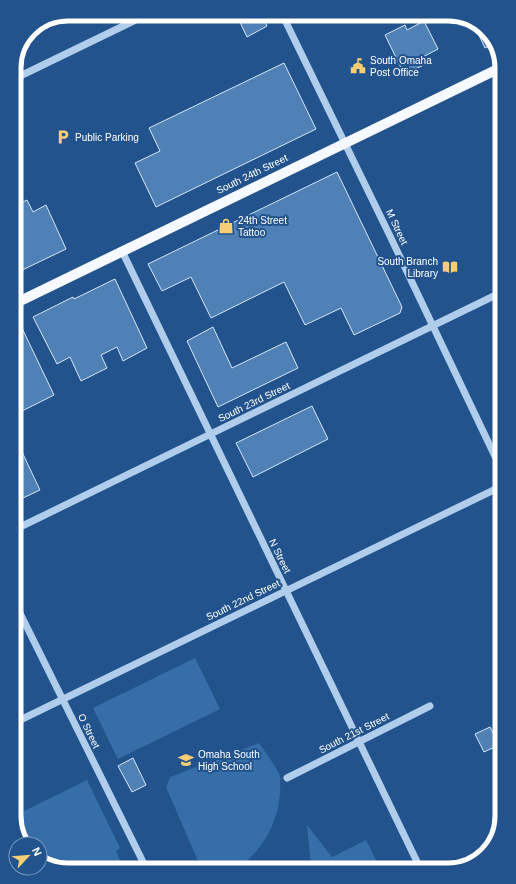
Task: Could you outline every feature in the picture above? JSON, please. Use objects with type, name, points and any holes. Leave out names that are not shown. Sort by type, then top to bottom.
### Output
[{"type":"main road","name":"South 24th Street","points":[[21,301],[495,70]]},
{"type":"street","points":[[21,76],[134,21]]},
{"type":"street","name":"M Street","points":[[285,21],[495,456]]},
{"type":"street","name":"N Street","points":[[122,251],[418,863]]},
{"type":"street","name":"South 23rd Street","points":[[21,527],[495,295]]},
{"type":"street","name":"South 22nd Street","points":[[21,720],[495,489]]},
{"type":"street","name":"O Street","points":[[21,615],[144,863]]},
{"type":"street","name":"South 21st Street","points":[[287,778],[430,706]]},
{"type":"shaded area","points":[[195,658],[220,709],[118,759],[93,708]]},
{"type":"shaded area","points":[[259,743],[279,774],[280,793],[279,805],[272,827],[253,855],[244,863],[199,863],[166,787],[170,777]]},
{"type":"shaded area","points":[[87,780],[120,848],[116,851],[121,863],[65,863],[48,858],[48,836],[26,836],[21,822],[21,813]]},
{"type":"shaded area","points":[[307,825],[332,857],[366,840],[378,863],[311,863]]},
{"type":"building","points":[[239,21],[264,21],[267,26],[247,37]]},
{"type":"building","points":[[424,21],[438,49],[421,58],[424,65],[404,74],[385,35],[405,25],[407,30]]},
{"type":"building","points":[[477,31],[489,46],[485,48]]},
{"type":"building","points":[[284,63],[316,129],[156,207],[135,163],[160,151],[149,128]]},
{"type":"building","points":[[337,172],[402,307],[400,313],[354,335],[341,308],[305,325],[284,282],[211,318],[191,277],[162,291],[148,264]]},
{"type":"building","points":[[21,198],[23,202],[27,200],[33,212],[46,205],[66,249],[21,271]]},
{"type":"building","points":[[115,279],[147,348],[123,361],[117,347],[101,355],[107,368],[81,381],[70,357],[57,364],[33,317],[73,297],[74,299]]},
{"type":"building","points":[[21,326],[54,395],[21,412]]},
{"type":"building","points":[[213,327],[232,368],[286,342],[298,368],[218,407],[187,341]]},
{"type":"building","points":[[312,406],[328,439],[253,477],[236,443]]},
{"type":"building","points":[[21,450],[40,490],[23,498],[21,494]]},
{"type":"building","points":[[490,727],[495,737],[495,747],[484,752],[475,734]]},
{"type":"building","points":[[133,758],[146,785],[132,792],[118,766]]},
{"type":"place","name":"South Omaha Post Office","points":[[358,66]]},
{"type":"place","name":"Public Parking","points":[[63,137]]},
{"type":"place","name":"24th Street Tattoo","points":[[226,226]]},
{"type":"place","name":"South Branch Library","points":[[450,267]]},
{"type":"place","name":"Omaha South High School","points":[[186,760]]}]
